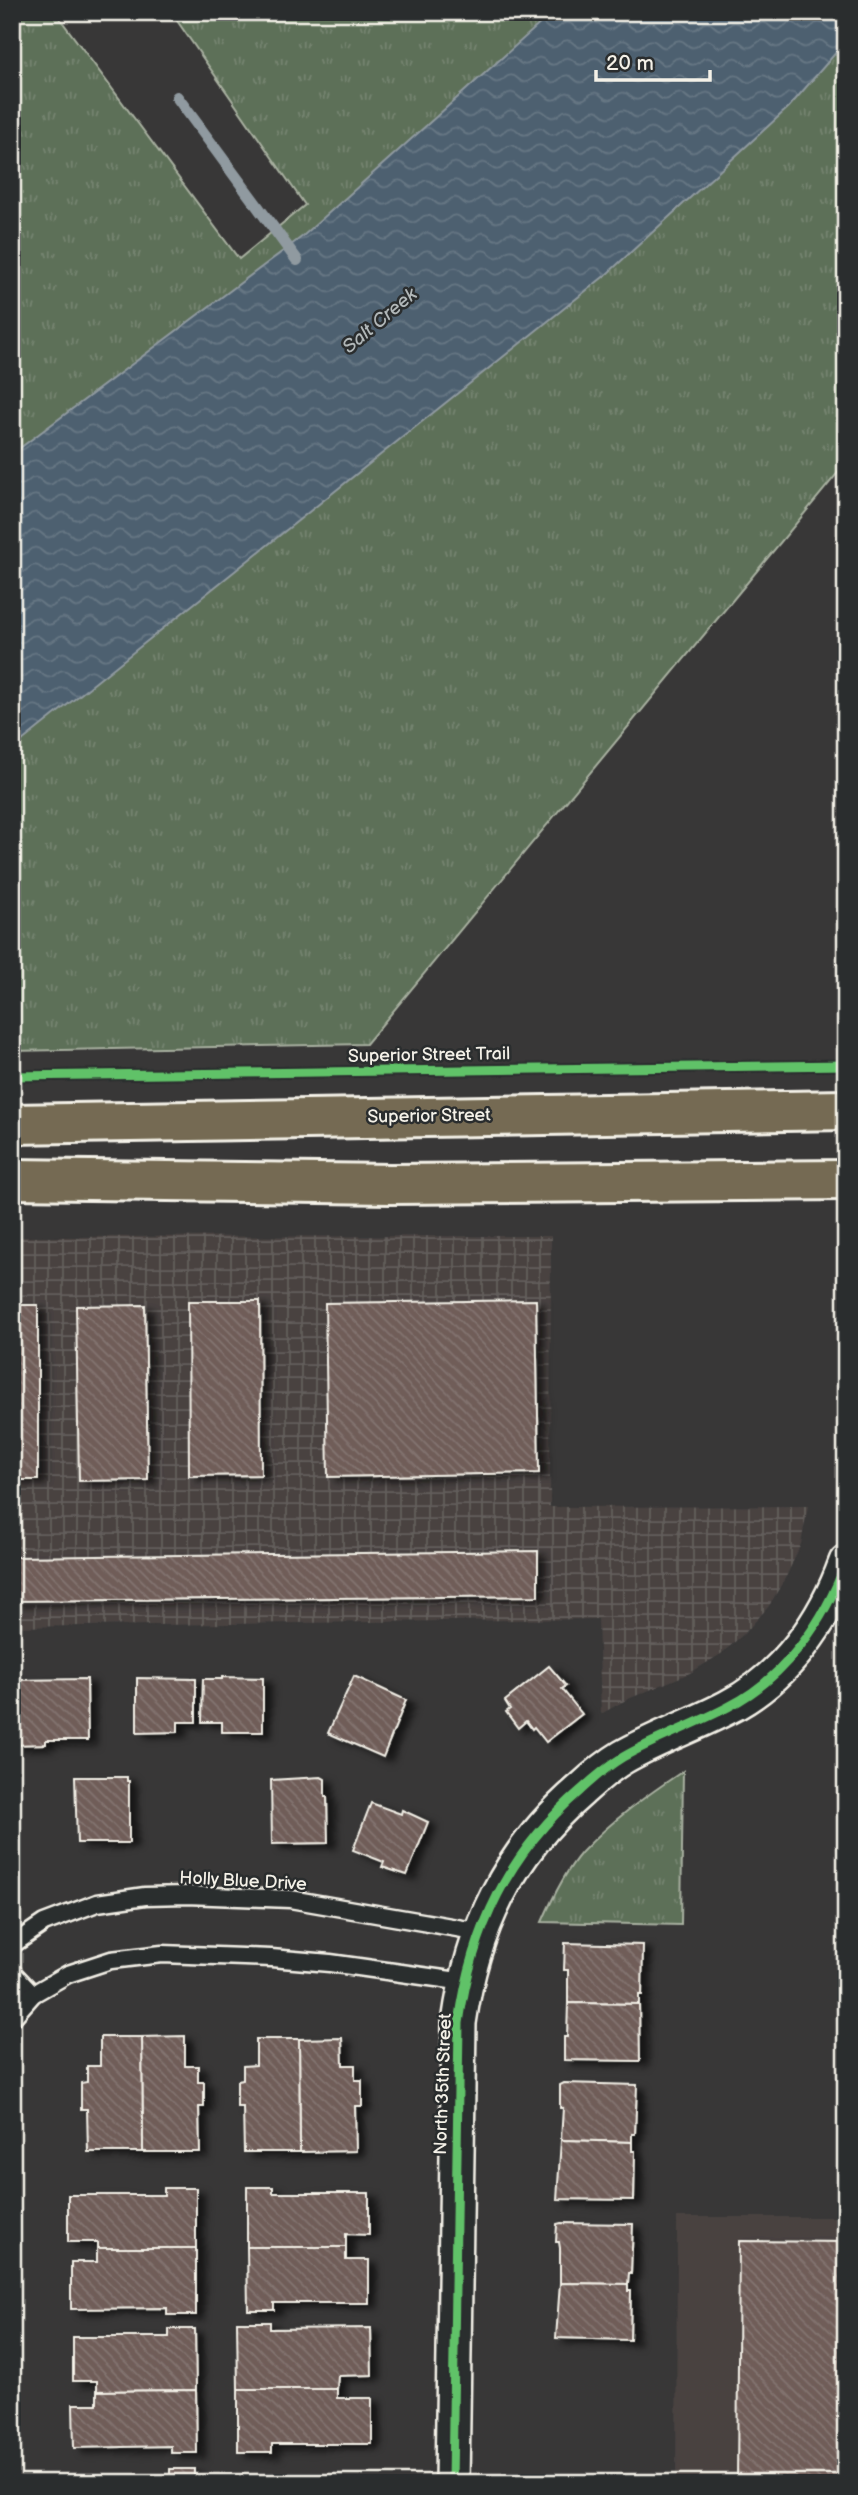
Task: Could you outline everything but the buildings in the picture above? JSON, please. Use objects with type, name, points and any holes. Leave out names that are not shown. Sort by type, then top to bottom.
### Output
[{"type":"main road","name":"Superior Street","points":[[12,1124],[846,1110]]},
{"type":"main road","points":[[12,1179],[391,1184],[846,1180]]},
{"type":"street","name":"North 35th Street","points":[[452,2483],[459,2023],[465,1982],[480,1932],[522,1853],[557,1811],[623,1757],[731,1705],[766,1682],[794,1656],[812,1629],[846,1562]]},
{"type":"lane","name":"Holly Blue Drive","points":[[12,1945],[44,1923],[97,1903],[145,1896],[290,1899],[480,1932]]},
{"type":"lane","points":[[12,2018],[33,1994],[68,1974],[111,1959],[162,1955],[283,1959],[465,1982]]},
{"type":"lane","points":[[12,1972],[33,1994]]},
{"type":"shaded area","points":[[551,1236],[550,1507],[808,1506],[801,1544],[769,1606],[745,1633],[721,1654],[690,1673],[626,1700],[601,1714],[598,1619],[12,1627],[12,1237]]},
{"type":"shaded area","points":[[677,2217],[846,2217],[846,2483],[676,2483]]},
{"type":"green space","points":[[12,12],[55,12],[239,259],[305,205],[171,12],[846,12],[846,463],[366,1044],[12,1051]]},
{"type":"green space","points":[[683,1771],[681,1925],[542,1922],[565,1876],[582,1852],[630,1808]]},
{"type":"water","name":"Salt Creek","points":[[553,12],[846,12],[846,41],[789,107],[607,274],[12,749],[12,454],[303,236]]},
{"type":"waterway","points":[[177,97],[297,260]]},
{"type":"cycle path","name":"Superior Street Trail","points":[[12,1076],[846,1065]]},
{"type":"cycle path","points":[[452,2483],[459,2023],[473,1956],[484,1925],[514,1867],[533,1840],[555,1814],[591,1781],[623,1757],[749,1695],[785,1664],[827,1605],[846,1562]]}]
